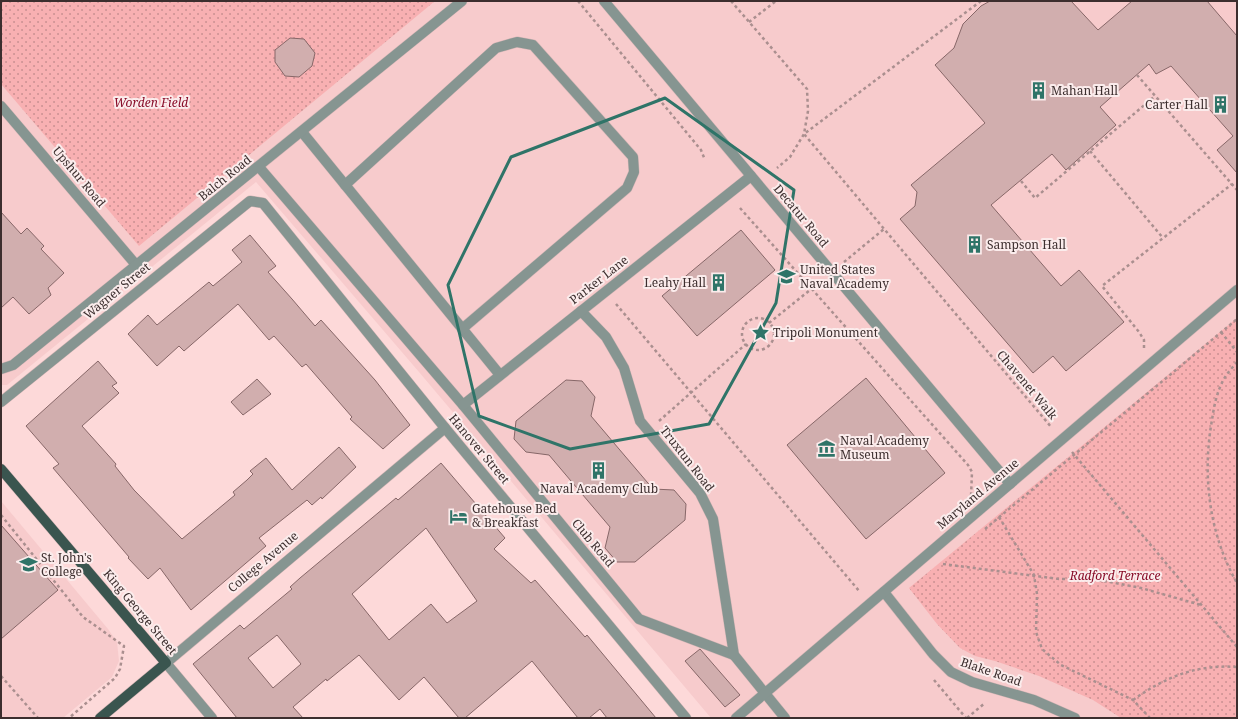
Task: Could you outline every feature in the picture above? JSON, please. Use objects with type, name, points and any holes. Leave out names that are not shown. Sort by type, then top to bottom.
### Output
[{"type":"main road","name":"King George Street","points":[[1,469],[166,663]]},
{"type":"main road","name":"College Avenue","points":[[100,718],[166,663]]},
{"type":"street","name":"Balch Road","points":[[1,370],[13,365],[137,266],[462,1]]},
{"type":"street","name":"Decatur Road","points":[[604,1],[1010,484]]},
{"type":"street","points":[[345,185],[496,48],[517,42],[533,45],[633,157],[634,172],[628,188],[462,329]]},
{"type":"street","name":"Upshur Road","points":[[1,106],[137,266]]},
{"type":"street","points":[[302,132],[500,376]]},
{"type":"street","name":"Club Road","points":[[259,166],[463,405],[639,619],[734,655]]},
{"type":"street","name":"Parker Lane","points":[[463,405],[751,176]]},
{"type":"street","name":"Wagner Street","points":[[1,402],[250,200]]},
{"type":"street","name":"Hanover Street","points":[[250,200],[263,204],[445,428],[686,718]]},
{"type":"street","name":"Maryland Avenue","points":[[736,718],[1237,290]]},
{"type":"street","name":"Truxtun Road","points":[[581,311],[606,337],[624,368],[640,421],[700,493],[713,519],[734,655]]},
{"type":"street","name":"College Avenue","points":[[166,663],[445,428]]},
{"type":"street","name":"Blake Road","points":[[884,592],[933,654],[951,672],[972,682],[1034,700],[1075,718]]},
{"type":"street","points":[[734,655],[785,718]]},
{"type":"street","name":"King George Street","points":[[166,663],[212,718]]},
{"type":"path","points":[[578,1],[700,150],[705,160]]},
{"type":"path","points":[[731,1],[806,89],[808,111],[804,134],[790,157],[777,168]]},
{"type":"path","points":[[749,22],[776,1]]},
{"type":"path","points":[[804,134],[981,1]]},
{"type":"path","points":[[1137,75],[1237,190]]},
{"type":"path","points":[[1021,181],[1035,198],[1155,96]]},
{"type":"path","name":"Chavenet Walk","points":[[804,134],[1237,647]]},
{"type":"path","points":[[1090,151],[1163,238]]},
{"type":"path","points":[[1142,352],[1144,340],[1102,286],[1232,184]]},
{"type":"path","points":[[740,208],[968,465],[972,472],[973,484],[970,497]]},
{"type":"path","points":[[606,291],[869,604]]},
{"type":"path","points":[[758,318],[768,322],[772,326],[774,336],[769,346],[760,350],[750,348],[746,344],[743,339],[743,330],[749,322],[758,318]]},
{"type":"path","points":[[982,531],[1237,319]]},
{"type":"path","points":[[1220,332],[1237,352]]},
{"type":"path","points":[[648,430],[746,344]]},
{"type":"path","points":[[1237,362],[1224,379],[1216,400],[1209,438],[1208,495],[1216,530],[1228,567],[1237,583]]},
{"type":"path","points":[[1047,432],[1058,423]]},
{"type":"path","points":[[1,515],[83,617],[124,646],[120,669],[115,678],[69,718]]},
{"type":"path","points":[[1000,517],[1034,575],[1037,594],[1036,632],[1042,649],[1061,665],[1133,700],[1150,718]]},
{"type":"path","points":[[937,569],[949,560]]},
{"type":"path","points":[[943,564],[1059,579],[1088,579],[1110,582],[1141,588],[1201,605]]},
{"type":"path","points":[[1133,700],[1152,687],[1194,669],[1216,666],[1237,667]]},
{"type":"path","points":[[1,676],[38,718]]},
{"type":"path","points":[[933,680],[966,718]]},
{"type":"highlighted area","points":[[665,98],[794,190],[776,303],[709,424],[570,449],[479,416],[448,285],[511,157]]},
{"type":"shaded area","name":"United States Naval Academy","points":[[1,1],[1237,1],[1237,718],[711,718],[419,372],[256,182],[7,385],[1,385]]},
{"type":"shaded area","name":"St. John's College","points":[[1,501],[108,629],[117,642],[119,661],[112,677],[63,718],[1,718]]},
{"type":"green space","name":"Worden Field","points":[[1,1],[435,1],[139,246],[1,84]]},
{"type":"green space","name":"Radford Terrace","points":[[1237,318],[1237,718],[1121,718],[1093,700],[1039,676],[975,656],[960,648],[937,624],[909,588]]},
{"type":"building","points":[[990,1],[1071,1],[1098,30],[1132,1],[1207,1],[1237,36],[1237,173],[1217,150],[1233,136],[1171,66],[1156,74],[1149,64],[1100,107],[1116,125],[1066,170],[1052,154],[991,205],[1061,286],[1079,270],[1124,322],[1066,371],[1053,356],[1033,373],[900,219],[915,206],[917,192],[911,185],[985,123],[935,65],[954,48],[963,24],[981,6]]},
{"type":"building","points":[[290,38],[304,39],[315,53],[312,66],[299,77],[285,76],[275,62],[275,50]]},
{"type":"building","points":[[1,212],[21,234],[27,228],[44,246],[41,249],[64,273],[48,288],[51,295],[29,314],[13,297],[1,308]]},
{"type":"building","name":"Leahy Hall","points":[[741,230],[775,270],[697,336],[662,296]]},
{"type":"building","points":[[250,235],[276,266],[268,272],[315,326],[321,320],[375,380],[410,425],[383,449],[350,419],[352,417],[306,364],[302,367],[274,336],[269,340],[238,304],[184,351],[179,346],[157,366],[128,334],[148,315],[157,325],[209,282],[213,286],[242,262],[232,250]]},
{"type":"building","points":[[98,361],[117,383],[112,386],[119,393],[82,426],[116,464],[115,466],[134,490],[182,539],[235,495],[233,492],[253,474],[250,471],[266,458],[292,490],[339,447],[356,467],[322,499],[321,497],[312,505],[307,500],[259,538],[266,546],[191,610],[160,568],[148,579],[128,558],[129,557],[53,468],[59,464],[26,426]]},
{"type":"building","points":[[866,378],[945,473],[866,539],[787,445]]},
{"type":"building","points":[[257,379],[271,394],[243,415],[231,402]]},
{"type":"building","name":"Naval Academy Club","points":[[566,380],[582,381],[595,397],[591,416],[653,489],[674,490],[686,504],[685,520],[635,562],[617,562],[605,548],[610,527],[549,455],[526,452],[514,439],[516,421]]},
{"type":"building","points":[[441,463],[505,538],[494,549],[531,583],[535,580],[585,637],[587,635],[656,718],[607,718],[600,709],[589,718],[578,718],[532,661],[465,718],[459,718],[424,677],[399,700],[359,655],[327,681],[326,679],[293,707],[303,718],[237,718],[193,664],[240,625],[244,629],[292,589],[290,587],[300,578],[396,498],[398,500]],"holes":[[[426,528],[477,601],[447,623],[431,604],[389,640],[352,594]],[[277,635],[301,664],[273,688],[248,658]]]},
{"type":"building","points":[[1,525],[58,590],[1,639]]},
{"type":"building","points":[[700,649],[740,695],[725,707],[685,661]]},
{"type":"place","name":"Mahan Hall","points":[[1038,91]]},
{"type":"place","name":"Carter Hall","points":[[1221,105]]},
{"type":"place","name":"Sampson Hall","points":[[974,245]]},
{"type":"place","name":"United States Naval Academy","points":[[787,277]]},
{"type":"place","name":"Leahy Hall","points":[[719,283]]},
{"type":"place","name":"Tripoli Monument","points":[[760,333]]},
{"type":"place","name":"Naval Academy Museum","points":[[827,448]]},
{"type":"place","name":"Naval Academy Club","points":[[599,470]]},
{"type":"place","name":"Gatehouse Bed & Breakfast","points":[[459,516]]},
{"type":"place","name":"St. John's College","points":[[28,565]]}]
